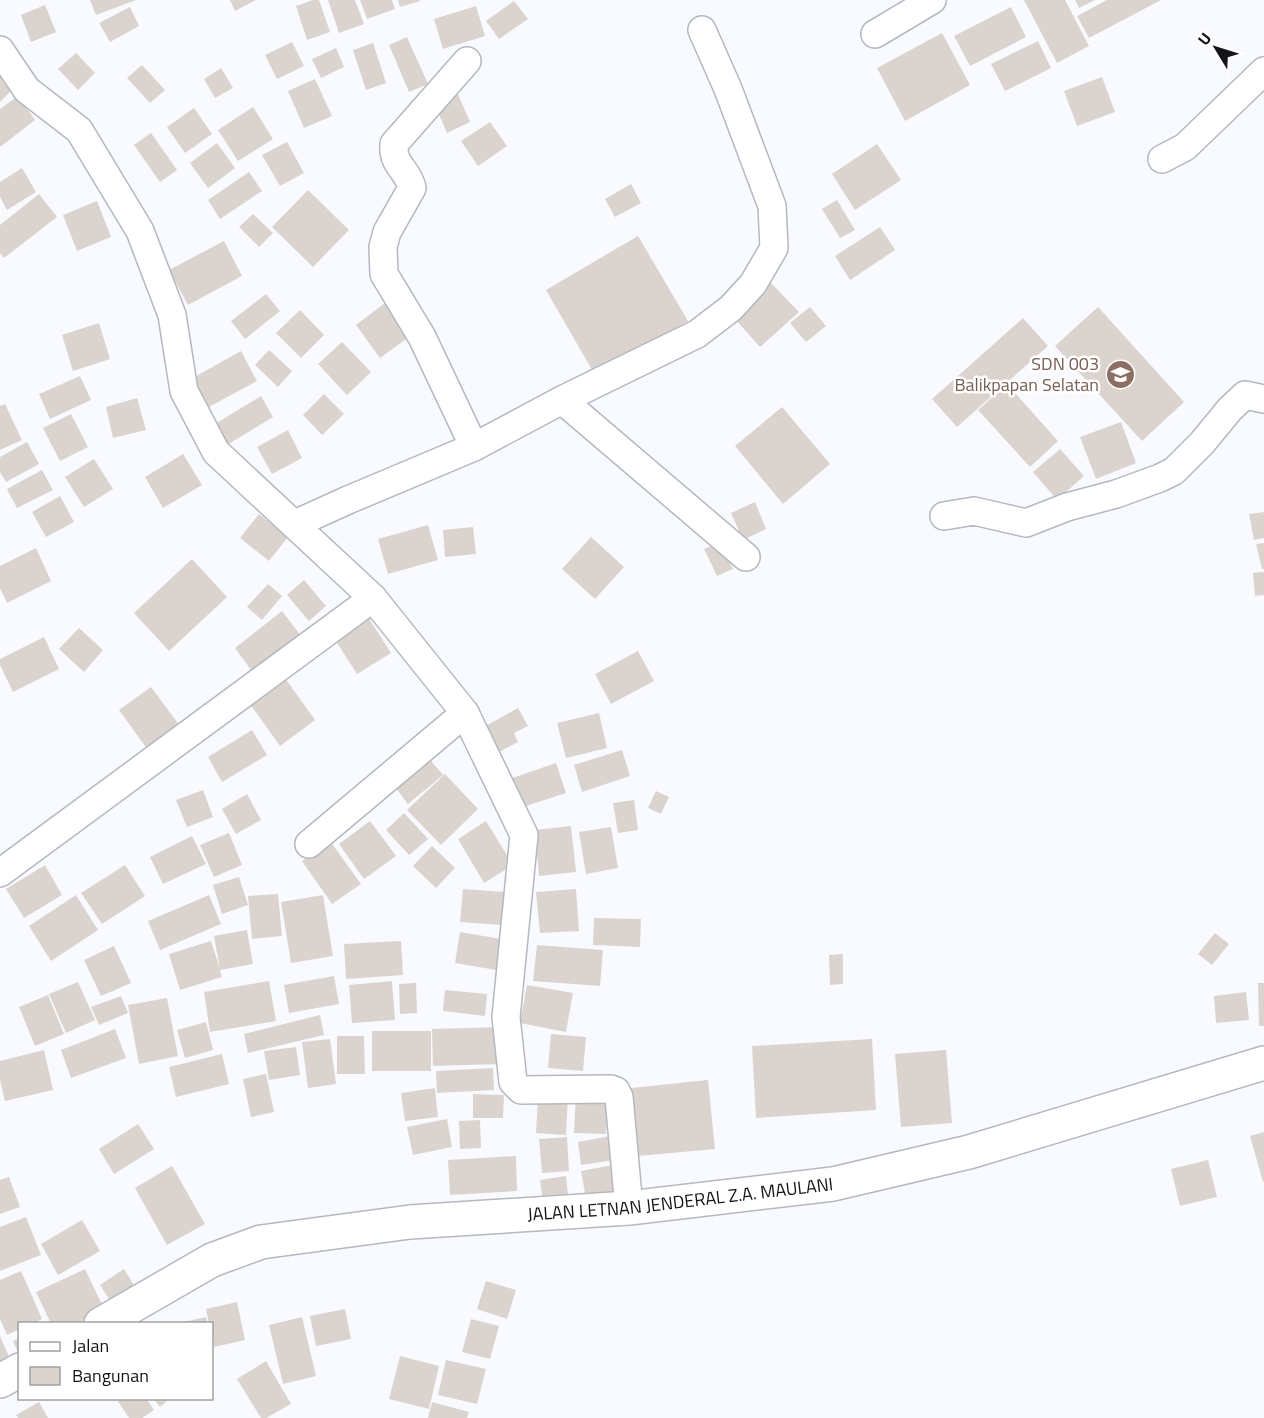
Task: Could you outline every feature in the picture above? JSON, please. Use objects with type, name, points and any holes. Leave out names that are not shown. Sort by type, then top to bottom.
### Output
[{"type":"street","points":[[875,34],[932,0]]},
{"type":"street","points":[[295,524],[474,447],[562,400],[697,334],[731,308],[753,284],[774,248],[772,206],[728,89],[702,30]]},
{"type":"street","points":[[0,50],[27,90],[79,130],[140,231],[172,315],[184,391],[216,452],[373,598],[465,713],[524,835],[506,1017],[513,1082],[521,1090],[611,1089],[616,1091],[619,1097],[629,1208]]},
{"type":"street","points":[[467,61],[394,144],[393,156],[411,180],[412,188],[387,232],[383,246],[384,274],[422,337],[474,447]]},
{"type":"street","points":[[1162,159],[1185,147],[1264,71]]},
{"type":"street","points":[[945,516],[974,511],[1026,523],[1067,507],[1116,494],[1160,478],[1174,471],[1245,395],[1264,399]]},
{"type":"street","points":[[562,400],[746,557]]},
{"type":"street","points":[[0,873],[373,598]]},
{"type":"street","points":[[309,844],[465,713]]},
{"type":"street","name":"JALAN LETNAN JENDERAL Z.A. MAULANI","points":[[103,1322],[212,1260],[261,1242],[410,1222],[629,1208],[833,1184],[969,1152],[1264,1063]]},
{"type":"street","points":[[0,1382],[18,1371]]},
{"type":"building","points":[[90,0],[136,0],[96,15]]},
{"type":"building","points":[[230,0],[256,0],[235,11]]},
{"type":"building","points":[[319,0],[330,32],[307,40],[296,6]]},
{"type":"building","points":[[328,0],[355,0],[364,24],[339,33]]},
{"type":"building","points":[[360,0],[392,0],[395,9],[367,19]]},
{"type":"building","points":[[398,0],[420,0],[420,1],[400,7]]},
{"type":"building","points":[[1024,0],[1065,0],[1089,46],[1057,63]]},
{"type":"building","points":[[1075,0],[1095,0],[1079,8]]},
{"type":"building","points":[[1107,0],[1161,0],[1089,38],[1077,16]]},
{"type":"building","points":[[514,1],[528,19],[499,39],[486,21]]},
{"type":"building","points":[[45,5],[56,32],[31,42],[21,15]]},
{"type":"building","points":[[476,6],[485,36],[443,49],[434,19]]},
{"type":"building","points":[[130,7],[139,26],[110,42],[99,23]]},
{"type":"building","points":[[1011,7],[1026,37],[970,66],[954,36]]},
{"type":"building","points":[[942,33],[970,85],[905,121],[877,68]]},
{"type":"building","points":[[407,37],[428,84],[409,92],[389,45]]},
{"type":"building","points":[[1038,41],[1051,68],[1005,91],[991,64]]},
{"type":"building","points":[[292,42],[304,66],[277,79],[265,55]]},
{"type":"building","points":[[373,43],[386,83],[366,90],[353,50]]},
{"type":"building","points":[[336,48],[344,67],[321,78],[312,59]]},
{"type":"building","points":[[76,53],[95,73],[78,90],[58,69]]},
{"type":"building","points":[[142,65],[165,90],[150,103],[127,78]]},
{"type":"building","points":[[221,68],[233,88],[215,98],[204,79]]},
{"type":"building","points":[[0,76],[12,90],[0,102]]},
{"type":"building","points":[[1102,77],[1115,112],[1077,126],[1064,91]]},
{"type":"building","points":[[315,79],[332,116],[304,128],[288,91]]},
{"type":"building","points":[[456,90],[470,122],[447,133],[433,100]]},
{"type":"building","points":[[18,96],[35,120],[0,147],[0,109]]},
{"type":"building","points":[[253,107],[273,139],[238,161],[218,130]]},
{"type":"building","points":[[194,108],[212,134],[185,153],[167,127]]},
{"type":"building","points":[[490,122],[507,146],[478,166],[461,141]]},
{"type":"building","points":[[151,133],[177,170],[160,182],[134,145]]},
{"type":"building","points":[[287,142],[304,173],[280,186],[262,155]]},
{"type":"building","points":[[217,143],[235,168],[208,188],[190,163]]},
{"type":"building","points":[[877,144],[901,180],[855,210],[832,174]]},
{"type":"building","points":[[22,168],[36,192],[7,210],[0,197],[0,182]]},
{"type":"building","points":[[249,172],[262,191],[220,219],[208,200]]},
{"type":"building","points":[[631,184],[641,203],[615,217],[605,199]]},
{"type":"building","points":[[308,190],[349,230],[313,267],[272,227]]},
{"type":"building","points":[[39,194],[57,217],[4,258],[0,253],[0,225]]},
{"type":"building","points":[[837,200],[855,230],[840,238],[822,209]]},
{"type":"building","points":[[97,201],[111,237],[77,251],[63,215]]},
{"type":"building","points":[[253,214],[273,233],[259,247],[239,227]]},
{"type":"building","points":[[880,227],[895,250],[850,280],[835,256]]},
{"type":"building","points":[[638,236],[688,321],[595,375],[546,290]]},
{"type":"building","points":[[224,241],[242,276],[188,305],[169,270]]},
{"type":"building","points":[[771,283],[799,312],[760,347],[734,318]]},
{"type":"building","points":[[266,294],[280,311],[245,339],[231,321]]},
{"type":"building","points":[[385,303],[409,337],[380,358],[356,325]]},
{"type":"building","points":[[810,307],[826,326],[806,342],[790,323]]},
{"type":"building","name":"SDN 003 Balikpapan Selatan","points":[[1098,307],[1184,402],[1142,441],[1055,346]]},
{"type":"building","points":[[300,310],[324,335],[301,358],[276,333]]},
{"type":"building","points":[[1023,318],[1048,346],[957,427],[932,399]]},
{"type":"building","points":[[99,323],[110,359],[73,371],[62,335]]},
{"type":"building","points":[[342,342],[371,372],[347,395],[318,364]]},
{"type":"building","points":[[269,350],[292,371],[278,387],[255,365]]},
{"type":"building","points":[[241,351],[257,381],[207,408],[191,379]]},
{"type":"building","points":[[80,376],[91,400],[50,419],[39,394]]},
{"type":"building","points":[[1007,384],[1058,441],[1030,467],[978,410]]},
{"type":"building","points":[[324,394],[344,414],[322,435],[303,415]]},
{"type":"building","points":[[261,396],[273,417],[227,445],[215,424]]},
{"type":"building","points":[[137,398],[146,430],[113,438],[106,407]]},
{"type":"building","points":[[5,404],[22,440],[0,450],[0,406]]},
{"type":"building","points":[[782,407],[830,464],[783,504],[735,446]]},
{"type":"building","points":[[71,414],[88,447],[60,461],[43,428]]},
{"type":"building","points":[[1121,422],[1136,463],[1096,479],[1080,437]]},
{"type":"building","points":[[288,430],[302,458],[272,474],[257,447]]},
{"type":"building","points":[[27,442],[39,464],[6,482],[0,472],[0,457]]},
{"type":"building","points":[[1060,449],[1084,476],[1057,500],[1033,472]]},
{"type":"building","points":[[183,454],[202,485],[163,508],[145,477]]},
{"type":"building","points":[[94,459],[113,489],[84,507],[65,477]]},
{"type":"building","points":[[42,470],[53,490],[17,508],[7,489]]},
{"type":"building","points":[[60,496],[74,522],[46,537],[32,512]]},
{"type":"building","points":[[755,502],[766,529],[743,540],[731,513]]},
{"type":"building","points":[[1264,512],[1264,538],[1254,540],[1249,514]]},
{"type":"building","points":[[259,514],[288,537],[269,561],[240,538]]},
{"type":"building","points":[[428,525],[438,560],[388,574],[378,539]]},
{"type":"building","points":[[473,527],[476,554],[445,557],[443,530]]},
{"type":"building","points":[[591,537],[624,567],[595,599],[562,569]]},
{"type":"building","points":[[720,542],[733,569],[717,576],[704,549]]},
{"type":"building","points":[[1264,543],[1264,569],[1262,569],[1256,544]]},
{"type":"building","points":[[36,548],[51,581],[7,603],[0,588],[0,566]]},
{"type":"building","points":[[192,559],[227,597],[169,651],[134,613]]},
{"type":"building","points":[[1264,572],[1264,595],[1255,596],[1253,573]]},
{"type":"building","points":[[304,580],[326,606],[309,621],[287,595]]},
{"type":"building","points":[[268,584],[282,596],[262,620],[247,607]]},
{"type":"building","points":[[282,611],[305,641],[257,678],[235,648]]},
{"type":"building","points":[[366,614],[391,653],[357,674],[332,635]]},
{"type":"building","points":[[79,628],[103,650],[84,672],[59,649]]},
{"type":"building","points":[[44,637],[59,669],[13,692],[0,665],[0,659]]},
{"type":"building","points":[[638,651],[654,681],[611,704],[595,674]]},
{"type":"building","points":[[280,671],[315,720],[280,746],[245,697]]},
{"type":"building","points":[[151,687],[180,726],[148,750],[119,710]]},
{"type":"building","points":[[518,708],[528,726],[514,733],[518,742],[495,754],[482,728]]},
{"type":"building","points":[[599,713],[607,748],[566,758],[557,723]]},
{"type":"building","points":[[252,730],[267,755],[222,782],[208,757]]},
{"type":"building","points":[[622,750],[630,776],[582,792],[574,765]]},
{"type":"building","points":[[426,755],[443,775],[408,804],[392,783]]},
{"type":"building","points":[[556,763],[566,793],[514,810],[504,781]]},
{"type":"building","points":[[445,774],[478,809],[441,845],[407,810]]},
{"type":"building","points":[[203,790],[213,817],[187,827],[176,800]]},
{"type":"building","points":[[656,791],[669,797],[661,814],[648,808]]},
{"type":"building","points":[[247,794],[261,820],[236,834],[222,809]]},
{"type":"building","points":[[634,800],[638,830],[618,833],[613,803]]},
{"type":"building","points":[[404,813],[428,839],[409,855],[386,830]]},
{"type":"building","points":[[370,821],[396,856],[364,879],[339,844]]},
{"type":"building","points":[[486,821],[513,865],[484,883],[458,839]]},
{"type":"building","points":[[571,826],[576,872],[539,876],[535,830]]},
{"type":"building","points":[[611,827],[618,868],[586,874],[579,832]]},
{"type":"building","points":[[229,833],[242,865],[214,877],[200,845]]},
{"type":"building","points":[[192,836],[206,864],[163,884],[150,857]]},
{"type":"building","points":[[330,841],[361,884],[332,904],[302,861]]},
{"type":"building","points":[[432,846],[455,868],[436,888],[413,866]]},
{"type":"building","points":[[45,865],[62,895],[24,918],[6,889]]},
{"type":"building","points":[[125,865],[145,896],[102,924],[81,893]]},
{"type":"building","points":[[239,877],[248,905],[222,914],[213,885]]},
{"type":"building","points":[[463,889],[505,892],[502,925],[460,922]]},
{"type":"building","points":[[576,889],[579,931],[540,933],[536,892]]},
{"type":"building","points":[[278,894],[282,936],[252,939],[248,896]]},
{"type":"building","points":[[76,895],[98,930],[51,961],[29,926]]},
{"type":"building","points":[[209,895],[221,924],[160,950],[148,921]]},
{"type":"building","points":[[323,895],[333,956],[291,963],[281,902]]},
{"type":"building","points":[[594,918],[641,919],[640,947],[593,945]]},
{"type":"building","points":[[247,930],[253,964],[220,970],[222,977],[180,990],[169,954],[211,941],[220,969],[214,936]]},
{"type":"building","points":[[460,932],[507,940],[502,971],[455,963]]},
{"type":"building","points":[[1215,933],[1229,944],[1212,965],[1198,954]]},
{"type":"building","points":[[401,941],[403,975],[346,979],[344,944]]},
{"type":"building","points":[[537,945],[603,950],[600,986],[533,981]]},
{"type":"building","points":[[114,946],[131,983],[101,996],[84,960]]},
{"type":"building","points":[[843,954],[843,984],[830,985],[829,955]]},
{"type":"building","points":[[334,976],[339,1004],[289,1013],[284,985]]},
{"type":"building","points":[[269,981],[276,1021],[210,1032],[204,992]]},
{"type":"building","points":[[392,981],[395,1020],[352,1023],[349,985]]},
{"type":"building","points":[[78,982],[95,1020],[66,1033],[49,994]]},
{"type":"building","points":[[416,983],[417,1013],[400,1014],[399,984]]},
{"type":"building","points":[[1258,983],[1264,983],[1264,1026],[1259,1026]]},
{"type":"building","points":[[527,985],[573,993],[566,1032],[520,1023]]},
{"type":"building","points":[[445,990],[487,994],[485,1016],[443,1011]]},
{"type":"building","points":[[1246,992],[1249,1020],[1216,1023],[1214,996]]},
{"type":"building","points":[[48,995],[64,1034],[35,1046],[19,1007]]},
{"type":"building","points":[[121,996],[128,1013],[99,1025],[91,1007]]},
{"type":"building","points":[[167,998],[178,1056],[139,1064],[128,1005]]},
{"type":"building","points":[[320,1015],[324,1035],[248,1053],[244,1034]]},
{"type":"building","points":[[206,1022],[213,1050],[185,1058],[177,1030]]},
{"type":"building","points":[[502,1027],[503,1064],[433,1066],[432,1029]]},
{"type":"building","points":[[115,1029],[126,1058],[71,1078],[61,1050]]},
{"type":"building","points":[[372,1031],[431,1031],[431,1071],[372,1071]]},
{"type":"building","points":[[551,1034],[586,1037],[583,1071],[548,1068]]},
{"type":"building","points":[[337,1036],[364,1036],[365,1074],[337,1074]]},
{"type":"building","points":[[330,1039],[336,1084],[308,1088],[302,1042]]},
{"type":"building","points":[[872,1039],[876,1110],[756,1118],[752,1046]]},
{"type":"building","points":[[296,1047],[300,1075],[269,1080],[264,1051]]},
{"type":"building","points":[[44,1050],[53,1090],[5,1101],[0,1080],[0,1061]]},
{"type":"building","points":[[946,1050],[952,1123],[901,1127],[895,1054]]},
{"type":"building","points":[[222,1054],[229,1084],[176,1097],[169,1067]]},
{"type":"building","points":[[493,1068],[494,1090],[437,1093],[436,1071]]},
{"type":"building","points":[[266,1074],[274,1112],[251,1117],[243,1079]]},
{"type":"building","points":[[708,1080],[715,1149],[638,1156],[631,1088]]},
{"type":"building","points":[[435,1088],[438,1117],[405,1121],[401,1093]]},
{"type":"building","points":[[473,1094],[504,1095],[503,1118],[473,1118]]},
{"type":"building","points":[[576,1095],[608,1096],[606,1134],[574,1133]]},
{"type":"building","points":[[538,1096],[568,1097],[566,1135],[536,1133]]},
{"type":"building","points":[[447,1119],[452,1147],[413,1155],[407,1127]]},
{"type":"building","points":[[480,1120],[481,1148],[460,1149],[459,1121]]},
{"type":"building","points":[[138,1124],[154,1149],[114,1174],[99,1149]]},
{"type":"building","points":[[1264,1132],[1264,1182],[1263,1182],[1250,1136]]},
{"type":"building","points":[[610,1136],[614,1160],[581,1165],[578,1142]]},
{"type":"building","points":[[567,1137],[569,1171],[542,1173],[539,1139]]},
{"type":"building","points":[[516,1156],[517,1191],[450,1195],[448,1160]]},
{"type":"building","points":[[1208,1160],[1217,1197],[1180,1206],[1171,1169]]},
{"type":"building","points":[[613,1165],[618,1194],[586,1199],[581,1171]]},
{"type":"building","points":[[172,1166],[205,1224],[167,1245],[135,1188]]},
{"type":"building","points":[[566,1176],[569,1204],[544,1208],[540,1180]]},
{"type":"building","points":[[9,1177],[20,1207],[0,1214],[0,1180]]},
{"type":"building","points":[[26,1217],[41,1255],[0,1271],[0,1227]]},
{"type":"building","points":[[82,1220],[100,1251],[58,1275],[41,1244]]},
{"type":"building","points":[[85,1269],[107,1315],[93,1322],[50,1322],[36,1292]]},
{"type":"building","points":[[124,1269],[140,1295],[116,1310],[100,1285]]},
{"type":"building","points":[[21,1271],[42,1319],[36,1322],[18,1322],[18,1330],[7,1335],[0,1319],[0,1280]]},
{"type":"building","points":[[486,1281],[516,1290],[507,1319],[477,1309]]},
{"type":"building","points":[[237,1302],[245,1340],[214,1347],[213,1322],[209,1322],[206,1309]]},
{"type":"building","points":[[345,1309],[351,1339],[316,1346],[310,1316]]},
{"type":"building","points":[[206,1317],[207,1322],[184,1322]]},
{"type":"building","points":[[302,1317],[316,1376],[283,1384],[269,1325]]},
{"type":"building","points":[[471,1319],[499,1326],[490,1359],[462,1352]]},
{"type":"building","points":[[0,1336],[13,1366],[0,1371]]},
{"type":"building","points":[[18,1339],[18,1352],[13,1341]]},
{"type":"building","points":[[400,1356],[439,1366],[429,1409],[389,1399]]},
{"type":"building","points":[[446,1360],[486,1369],[477,1404],[438,1395]]},
{"type":"building","points":[[266,1361],[291,1404],[266,1418],[261,1418],[237,1379]]},
{"type":"building","points":[[117,1400],[147,1400],[154,1410],[142,1418],[129,1418]]},
{"type":"building","points":[[155,1400],[168,1400],[160,1407]]},
{"type":"building","points":[[39,1402],[48,1418],[18,1418],[16,1415]]},
{"type":"building","points":[[432,1402],[469,1412],[467,1418],[428,1418]]},
{"type":"place","name":"SDN 003 Balikpapan Selatan","points":[[1120,374]]}]
